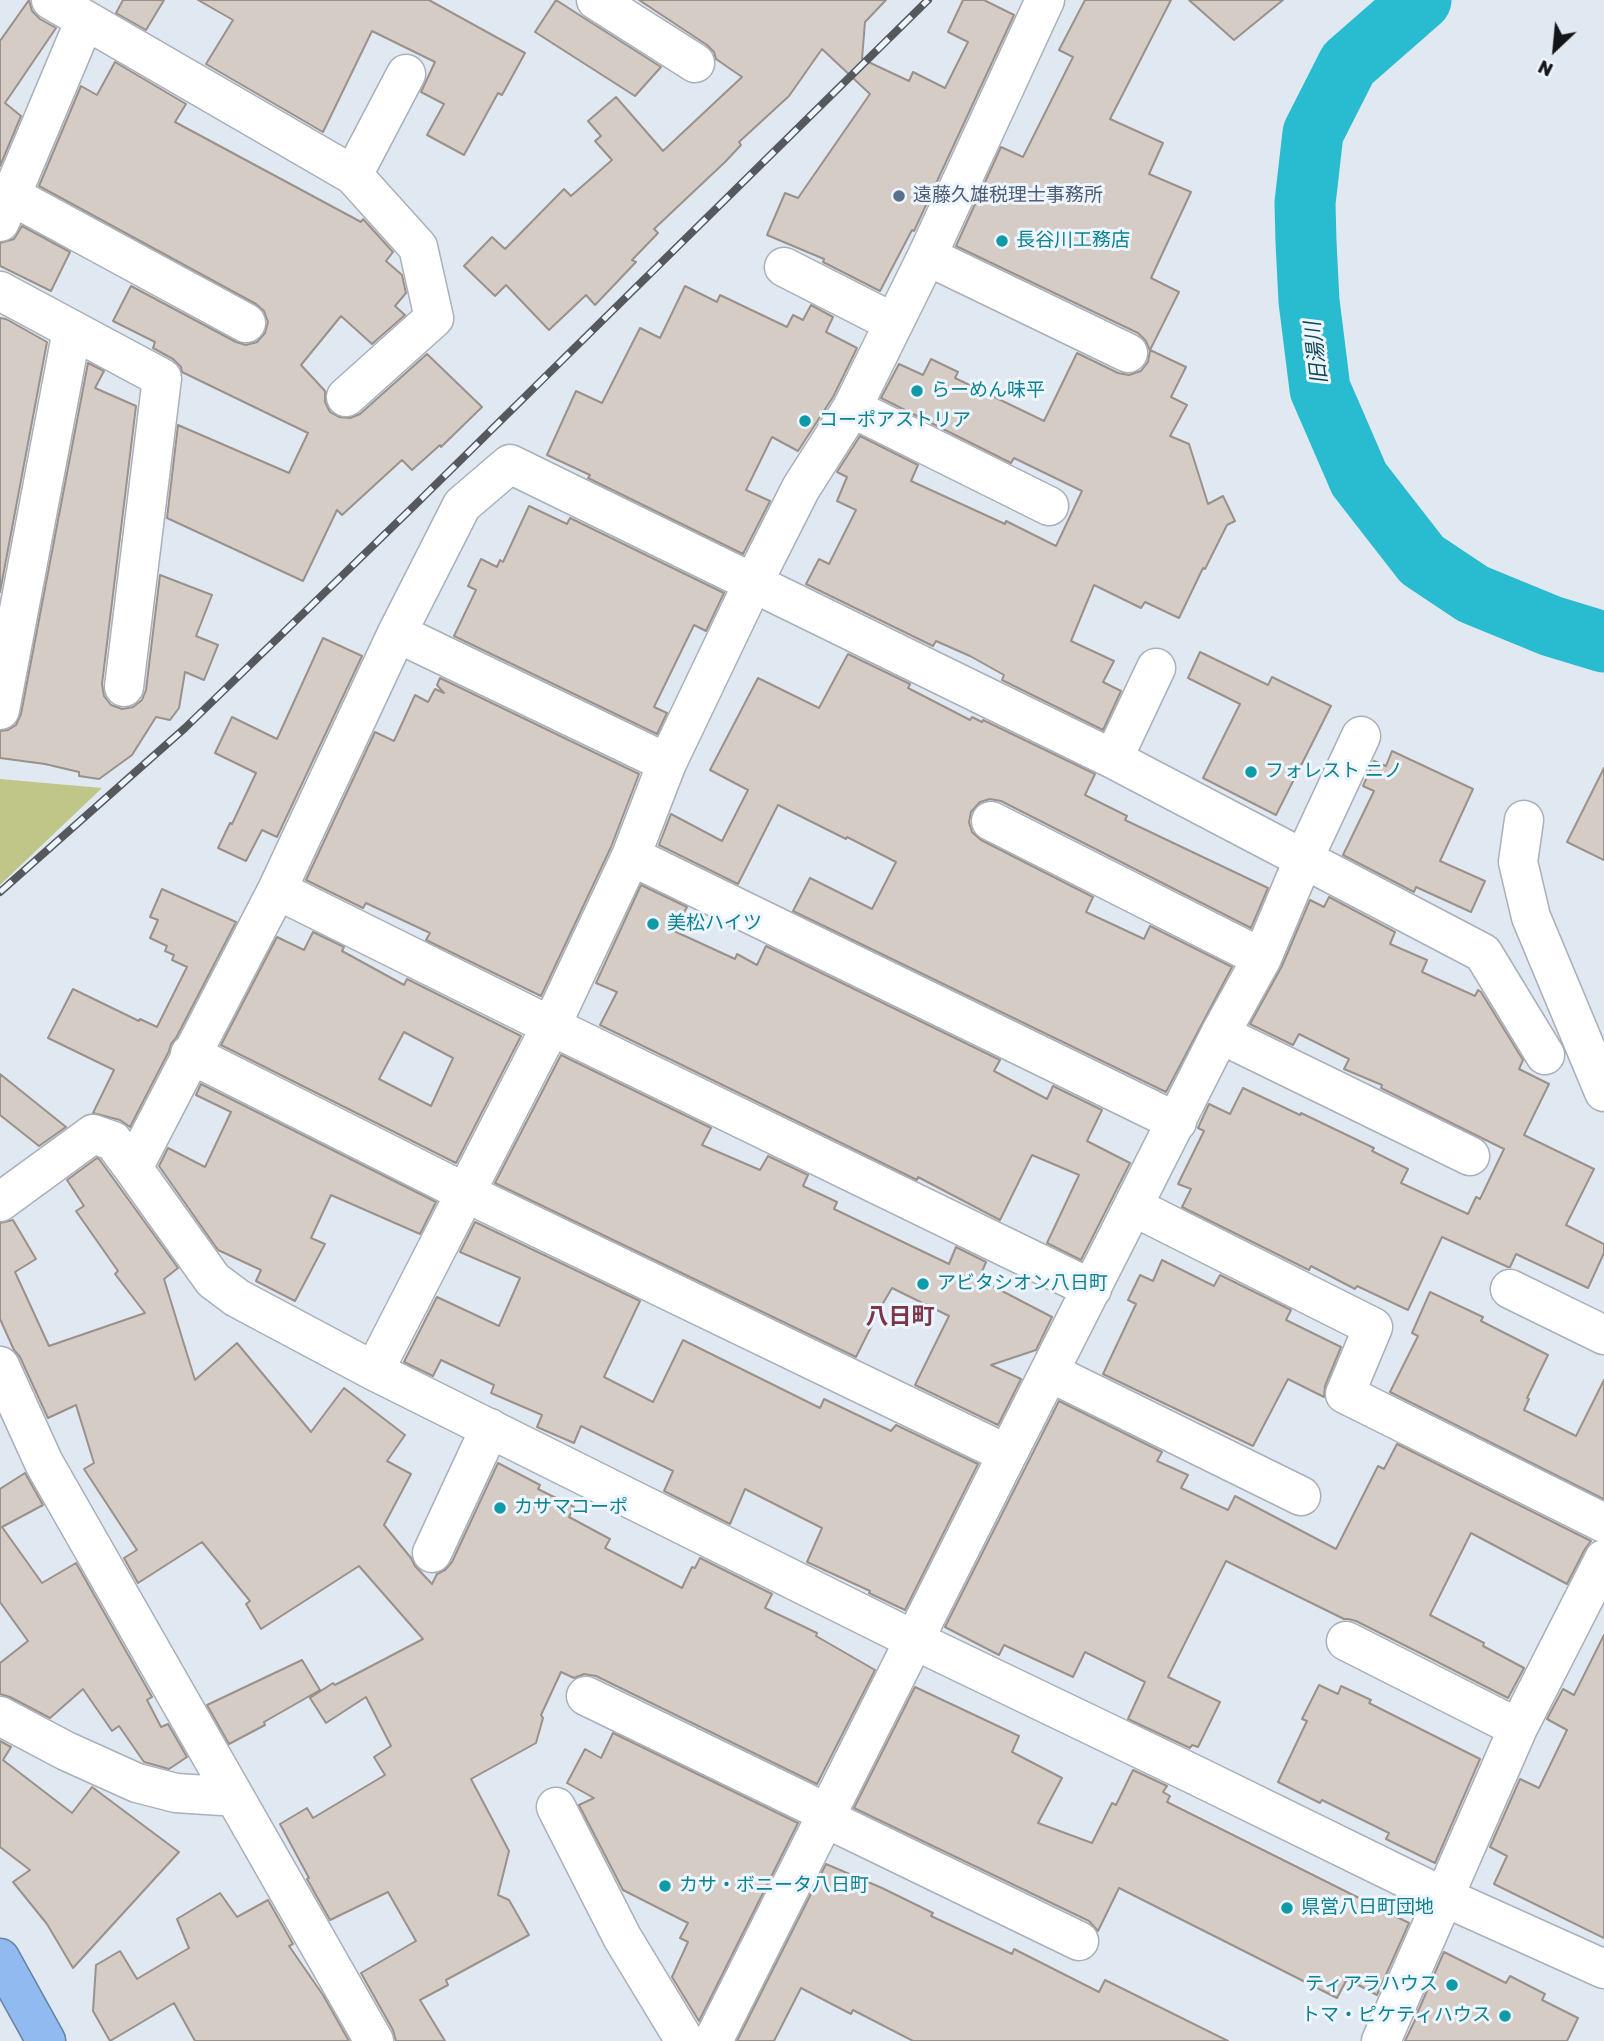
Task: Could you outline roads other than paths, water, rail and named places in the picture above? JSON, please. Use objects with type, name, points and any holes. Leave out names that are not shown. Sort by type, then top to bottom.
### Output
[{"type":"highway","points":[[0,1958],[46,2041]]},
{"type":"street","points":[[51,0],[353,175],[418,247],[434,318],[346,397]]},
{"type":"street","points":[[596,0],[695,63]]},
{"type":"street","points":[[374,1371],[551,1026],[631,856],[667,763],[753,583],[801,488],[852,408],[928,256],[1045,0]]},
{"type":"street","points":[[85,20],[6,209],[246,323]]},
{"type":"street","points":[[353,175],[407,74]]},
{"type":"street","points":[[928,256],[1128,354]]},
{"type":"street","points":[[784,267],[894,323]]},
{"type":"street","points":[[0,291],[162,378],[124,687]]},
{"type":"street","points":[[0,710],[72,330]]},
{"type":"street","points":[[852,408],[1049,506]]},
{"type":"street","points":[[133,1168],[276,890],[397,633],[462,505],[510,464],[1113,759],[1483,953],[1545,1055]]},
{"type":"street","points":[[397,633],[667,763]]},
{"type":"street","points":[[1113,759],[1156,668]]},
{"type":"street","points":[[713,2041],[1007,1454],[1220,1034],[1262,957],[1304,858],[1361,736]]},
{"type":"street","points":[[1524,820],[1518,862],[1531,917],[1604,1092]]},
{"type":"street","points":[[990,821],[1262,957]]},
{"type":"street","points":[[631,856],[1177,1122]]},
{"type":"street","points":[[276,890],[1092,1289]]},
{"type":"street","points":[[1220,1034],[1470,1156]]},
{"type":"street","points":[[190,1054],[466,1193],[1007,1454]]},
{"type":"street","points":[[0,1202],[93,1134],[113,1141],[213,1280],[237,1298],[374,1371],[914,1640],[1444,1897],[1604,1969]]},
{"type":"street","points":[[1134,1207],[1373,1327],[1345,1394],[1604,1523]]},
{"type":"street","points":[[1510,1289],[1604,1335]]},
{"type":"street","points":[[0,1366],[44,1463],[374,2041]]},
{"type":"street","points":[[1049,1372],[1301,1496]]},
{"type":"street","points":[[432,1553],[490,1429]]},
{"type":"street","points":[[1381,2041],[1518,1728],[1604,1559]]},
{"type":"street","points":[[1346,1641],[1518,1728]]},
{"type":"street","points":[[586,1696],[1079,1941]]},
{"type":"street","points":[[0,1716],[66,1751],[137,1783],[176,1793],[222,1796],[233,1794]]},
{"type":"street","points":[[556,1807],[622,1937],[685,2041]]},
{"type":"waterway","name":"旧湯川","points":[[1421,0],[1348,64],[1313,133],[1305,203],[1306,242],[1309,301],[1320,389],[1359,479],[1422,560],[1473,594],[1551,626],[1604,642]]},
{"type":"railway","points":[[0,892],[185,728],[928,0]]},
{"type":"place","name":"遠藤久雄税理士事務所","points":[[899,196]]},
{"type":"place","name":"長谷川工務店","points":[[1002,241]]},
{"type":"place","name":"らーめん味平","points":[[917,391]]},
{"type":"place","name":"コーポアストリア","points":[[805,421]]},
{"type":"place","name":"フォレスト ニノ","points":[[1251,772]]},
{"type":"place","name":"美松ハイツ","points":[[653,924]]},
{"type":"place","name":"アビタシオン八日町","points":[[923,1284]]},
{"type":"place","name":"カサマコーポ","points":[[500,1508]]},
{"type":"place","name":"カサ・ボニータ八日町","points":[[665,1886]]},
{"type":"place","name":"県営八日町団地","points":[[1287,1908]]},
{"type":"place","name":"ティアラハウス","points":[[1452,1985]]},
{"type":"place","name":"トマ・ピケティハウス","points":[[1505,2016]]},
{"type":"district","name":"八日町","points":[[900,1317]]}]
